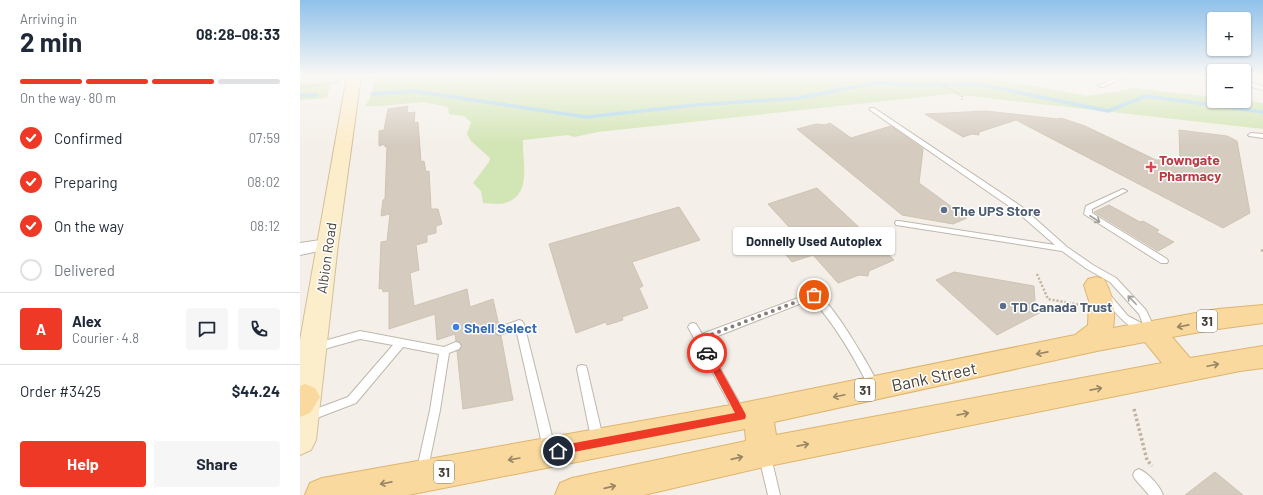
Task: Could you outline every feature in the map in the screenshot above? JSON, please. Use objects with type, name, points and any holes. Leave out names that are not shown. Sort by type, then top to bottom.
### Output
[{"type":"main road","points":[[1080,346],[1100,330],[1103,313],[1101,296],[1093,276]]},
{"type":"main road","name":"Bank Street","points":[[322,495],[749,414],[1218,319],[1263,314]]},
{"type":"main road","points":[[1152,332],[1185,371]]},
{"type":"main road","points":[[572,495],[764,452],[1185,371],[1256,360]]},
{"type":"main road","points":[[749,414],[764,452]]},
{"type":"street","name":"Albion Road","points":[[302,411],[350,99]]},
{"type":"street","points":[[300,249],[327,244]]},
{"type":"lane","points":[[872,110],[1019,209],[1093,276],[1125,318],[1152,332]]},
{"type":"lane","points":[[1251,135],[1263,136]]},
{"type":"lane","points":[[1123,191],[1089,208],[1088,214],[1164,261]]},
{"type":"lane","points":[[899,223],[1064,249]]},
{"type":"lane","points":[[1093,276],[1113,280],[1143,312],[1152,332]]},
{"type":"lane","points":[[700,339],[814,295],[830,312],[846,335],[875,388]]},
{"type":"lane","points":[[500,331],[519,324],[550,452]]},
{"type":"lane","points":[[693,327],[749,414]]},
{"type":"lane","points":[[312,349],[360,335],[444,351],[456,346]]},
{"type":"lane","points":[[302,411],[352,400],[401,343]]},
{"type":"lane","points":[[422,476],[435,410],[444,351]]},
{"type":"lane","points":[[582,369],[598,443]]},
{"type":"lane","points":[[764,452],[774,495]]},
{"type":"lane","points":[[1139,475],[1157,495]]},
{"type":"path","points":[[1037,274],[1048,299],[1084,306]]},
{"type":"path","points":[[1134,409],[1147,460],[1154,468]]},
{"type":"green space","points":[[369,99],[904,99],[598,132],[574,137],[568,135],[523,140],[523,185],[514,199],[500,204],[483,203],[481,191],[473,183],[489,162],[490,158],[471,141],[467,134],[471,122],[464,116],[449,114],[448,107],[424,102],[365,106]]},
{"type":"green space","points":[[996,99],[1207,99],[1207,108],[1251,108],[1251,101],[1263,103],[1263,129]]},
{"type":"building","points":[[408,106],[407,113],[415,112],[414,123],[418,122],[421,162],[424,161],[426,172],[429,171],[431,209],[438,209],[442,224],[436,226],[436,233],[427,235],[427,242],[416,245],[419,270],[410,273],[414,306],[467,289],[470,307],[493,299],[499,326],[496,327],[494,332],[501,336],[513,400],[463,409],[457,351],[460,350],[462,345],[456,341],[455,334],[437,340],[435,314],[389,329],[389,291],[383,292],[382,288],[379,289],[381,242],[387,241],[390,214],[381,216],[383,200],[385,199],[387,146],[385,147],[385,144],[379,146],[379,131],[384,130],[388,109]]},
{"type":"building","points":[[986,111],[1058,119],[1061,118],[1085,126],[1156,160],[1180,160],[1179,130],[1227,136],[1237,141],[1250,213],[1223,228],[1016,120],[979,132],[979,135],[972,134],[963,137],[925,114]]},
{"type":"building","points":[[830,123],[851,138],[891,126],[923,149],[919,183],[967,218],[953,224],[902,215],[797,129],[816,124],[825,125]]},
{"type":"building","points":[[817,188],[894,260],[869,271],[868,276],[859,275],[838,283],[813,255],[792,262],[769,235],[789,227],[768,204]]},
{"type":"building","points":[[1109,205],[1140,222],[1143,221],[1159,230],[1156,232],[1174,242],[1158,251],[1094,212]]},
{"type":"building","points":[[679,207],[700,240],[632,262],[643,286],[639,288],[648,308],[622,317],[623,320],[607,325],[606,322],[576,333],[549,244]]},
{"type":"building","name":"TD Canada Trust","points":[[954,272],[1034,286],[1035,302],[1045,310],[997,335],[936,280]]},
{"type":"building","points":[[1215,472],[1243,495],[1185,495]]},
{"type":"waterway","points":[[468,99],[586,117],[696,105],[782,99]]},
{"type":"waterway","points":[[1051,99],[1108,111],[1138,99]]},
{"type":"waterway","points":[[1169,99],[1263,112]]},
{"type":"way so far","points":[[707,353],[700,339],[814,295]]},
{"type":"place","name":"Towngate Pharmacy","points":[[1151,167]]},
{"type":"place","name":"The UPS Store","points":[[944,210]]},
{"type":"place","name":"Donnelly Used Autoplex","points":[[814,295]]},
{"type":"place","name":"TD Canada Trust","points":[[1003,306]]},
{"type":"place","name":"Shell Select","points":[[456,327]]},
{"type":"route","points":[[558,451],[742,416],[707,353]]}]
